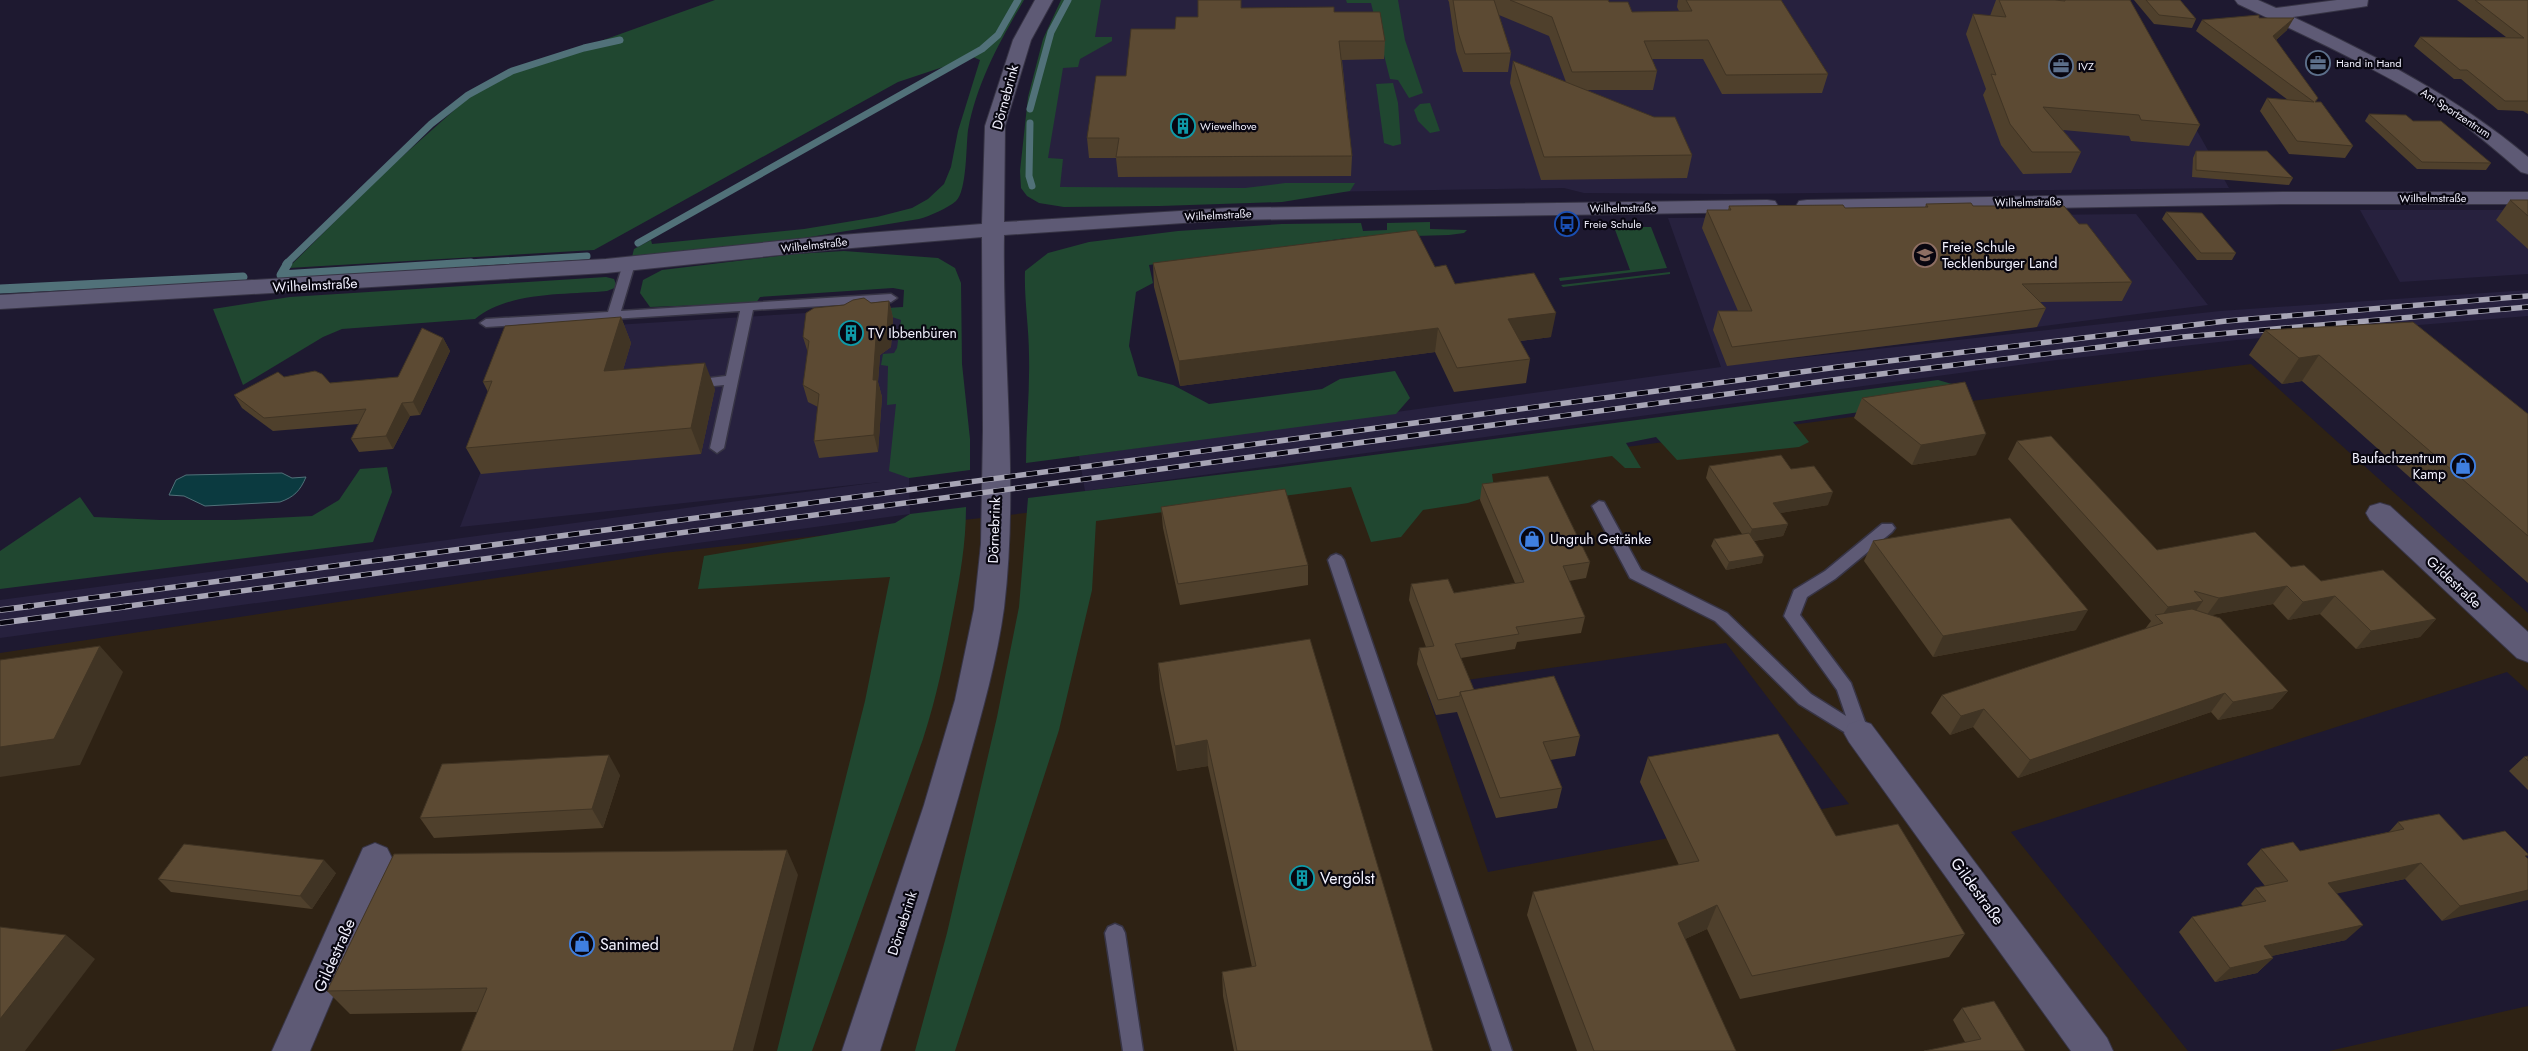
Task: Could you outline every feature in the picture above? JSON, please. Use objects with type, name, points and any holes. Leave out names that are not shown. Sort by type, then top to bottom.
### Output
[{"type":"street","name":"Dörnebrink","points":[[861,1051],[940,805],[970,700],[989,609],[995,544],[996,430],[992,230],[995,126],[1022,40],[1044,0]]},
{"type":"street","name":"Am Sportzentrum","points":[[2244,0],[2365,59],[2438,100],[2494,138],[2528,168]]},
{"type":"street","points":[[2273,14],[2367,1]]},
{"type":"street","name":"Wilhelmstraße","points":[[0,302],[330,284],[629,264],[828,243],[992,230],[1266,213],[2291,198],[2528,198]]},
{"type":"street","name":"Gildestraße","points":[[2380,513],[2528,650]]},
{"type":"street","name":"Gildestraße","points":[[1860,733],[1946,847],[2094,1051]]},
{"type":"street","name":"Gildestraße","points":[[291,1051],[375,858]]},
{"type":"lane","points":[[613,315],[629,264]]},
{"type":"lane","points":[[486,322],[890,298]]},
{"type":"lane","points":[[717,448],[747,307]]},
{"type":"lane","points":[[679,385],[732,380]]},
{"type":"lane","points":[[1599,506],[1635,574],[1721,617],[1805,699],[1860,733]]},
{"type":"lane","points":[[1860,733],[1845,688],[1792,616],[1800,594],[1830,575],[1887,528]]},
{"type":"lane","points":[[1336,560],[1502,1051]]},
{"type":"lane","points":[[1116,932],[1134,1051]]},
{"type":"shaded area","points":[[715,0],[1024,0],[990,62],[977,95],[968,130],[962,188],[960,196],[956,201],[939,212],[919,219],[786,241],[632,257],[634,249],[651,240],[652,244],[804,229],[877,217],[912,208],[928,199],[944,184],[951,167],[958,131],[980,60],[973,57],[898,82],[594,250],[288,268],[388,169],[469,97],[506,75]]},
{"type":"shaded area","points":[[1061,0],[1101,0],[1095,37],[1112,37],[1112,41],[1080,59],[1078,67],[1063,68],[1048,158],[1063,159],[1060,187],[1245,188],[1285,183],[1355,183],[1350,191],[1282,202],[1160,206],[1064,207],[1039,203],[1027,196],[1021,188],[1020,171],[1028,97],[1043,39]]},
{"type":"shaded area","points":[[1095,0],[2124,0],[2229,188],[1728,194],[1584,193],[1564,188],[1058,196],[1033,166],[1061,28]]},
{"type":"shaded area","points":[[1346,0],[1398,0],[1405,40],[1423,93],[1409,98],[1398,80],[1390,79],[1371,3],[1347,3]]},
{"type":"shaded area","points":[[1393,83],[1398,103],[1401,144],[1393,146],[1384,143],[1376,84]]},
{"type":"shaded area","points":[[1430,103],[1440,131],[1430,133],[1418,121],[1414,110],[1420,104]]},
{"type":"shaded area","points":[[2360,210],[2528,210],[2528,274],[2400,282]]},
{"type":"shaded area","points":[[2136,214],[2208,305],[1769,361],[2220,311],[2528,290],[2528,316],[2237,340],[2057,360],[1085,491],[1079,456],[1721,367],[1668,218]]},
{"type":"shaded area","points":[[1430,222],[1430,229],[1467,230],[1464,233],[1449,235],[1347,238],[1149,265],[1153,283],[1136,292],[1129,346],[1138,376],[1173,385],[1209,404],[1322,389],[1340,379],[1395,371],[1410,398],[1396,414],[1026,463],[1029,344],[1025,271],[1048,253],[1089,242],[1178,231],[1282,224],[1361,223],[1363,231],[1387,230],[1387,223]]},
{"type":"shaded area","points":[[1614,227],[1651,227],[1667,268],[1560,281],[1559,278],[1630,270]]},
{"type":"shaded area","points":[[844,251],[938,258],[955,268],[961,283],[962,364],[970,439],[970,470],[909,478],[889,471],[896,404],[887,405],[888,366],[881,365],[883,354],[894,353],[897,348],[901,320],[889,316],[889,308],[903,307],[904,290],[893,288],[760,297],[756,303],[650,307],[640,293],[643,280],[662,270],[795,254]]},
{"type":"shaded area","points":[[1670,272],[1670,274],[1563,287],[1561,285]]},
{"type":"shaded area","points":[[606,277],[614,279],[617,287],[607,291],[556,294],[521,299],[504,303],[475,319],[342,329],[323,337],[243,385],[213,309],[290,297]]},
{"type":"shaded area","points":[[918,306],[909,478],[910,514],[0,638],[0,600],[880,482],[460,527],[534,330]]},
{"type":"shaded area","points":[[2251,364],[2528,613],[2528,691],[2507,672],[2011,832],[2188,1051],[0,1051],[0,653],[663,553],[1634,446]],"holes":[[[1726,643],[1849,804],[1488,872],[1425,686]]]},
{"type":"shaded area","points":[[1938,380],[1952,384],[1966,396],[1793,422],[1809,442],[1799,447],[1677,460],[1656,437],[1626,443],[1641,468],[1625,468],[1612,456],[1492,474],[1495,494],[1468,503],[1423,510],[1401,537],[1371,542],[1351,487],[1096,521],[1092,590],[1059,730],[955,1051],[915,1051],[947,933],[997,717],[1019,607],[1028,498],[1275,468]]},
{"type":"shaded area","points":[[387,467],[392,492],[373,542],[0,589],[0,551],[80,497],[94,517],[160,520],[235,520],[312,516],[339,500],[360,469]]},
{"type":"shaded area","points":[[282,473],[292,478],[306,477],[296,493],[280,502],[205,506],[184,496],[169,495],[176,480],[186,475]]},
{"type":"shaded area","points":[[966,507],[964,547],[956,600],[940,676],[923,739],[812,1051],[777,1051],[865,701],[890,577],[698,589],[704,556],[895,523],[910,514]]},
{"type":"shaded area","points":[[2528,1006],[2528,1051],[2329,1051]]},
{"type":"building","points":[[1198,0],[1241,0],[1241,8],[1334,7],[1334,12],[1380,12],[1385,41],[1339,41],[1352,156],[1116,157],[1119,138],[1087,138],[1096,76],[1126,76],[1131,29],[1175,29],[1176,17],[1198,17]]},
{"type":"building","points":[[1453,0],[1494,0],[1511,53],[1465,54],[1458,32]]},
{"type":"building","points":[[1510,0],[1608,0],[1609,2],[1628,2],[1632,12],[1692,11],[1686,0],[1781,0],[1828,74],[1726,75],[1708,40],[1644,41],[1657,71],[1572,72],[1552,17]]},
{"type":"building","name":"IVZ","points":[[1999,0],[2130,0],[2200,125],[2141,120],[2139,115],[2043,107],[2081,152],[2032,152],[2010,124],[1991,74],[1996,75],[1973,14],[2006,17]]},
{"type":"building","points":[[2146,0],[2180,0],[2196,19],[2159,15]]},
{"type":"building","points":[[2475,0],[2528,0],[2528,101],[2505,101],[2467,70],[2460,70],[2420,37],[2524,38]]},
{"type":"building","points":[[2259,15],[2259,18],[2294,18],[2273,36],[2318,98],[2315,102],[2321,102],[2353,146],[2297,141],[2267,98],[2314,102],[2202,20]]},
{"type":"building","points":[[1513,61],[1654,117],[1675,117],[1692,155],[1544,157]]},
{"type":"building","points":[[2369,114],[2406,115],[2413,121],[2441,121],[2491,163],[2422,162]]},
{"type":"building","points":[[2196,151],[2267,151],[2293,178],[2196,170]]},
{"type":"building","points":[[2510,200],[2528,200],[2528,216]]},
{"type":"building","name":"Freie Schule Tecklenburger Land","points":[[1971,203],[1973,206],[2064,206],[2079,224],[2087,224],[2132,282],[2022,284],[2046,308],[1732,347],[1718,311],[1752,311],[1707,210],[1731,210],[1729,206],[1843,205],[1845,208],[1928,207],[1926,204]]},
{"type":"building","points":[[2166,212],[2202,213],[2236,253],[2201,253]]},
{"type":"building","points":[[1416,230],[1435,267],[1446,265],[1455,284],[1534,273],[1556,313],[1508,319],[1530,359],[1457,368],[1438,328],[1179,361],[1153,263]]},
{"type":"building","points":[[864,298],[871,303],[889,301],[887,330],[876,338],[873,380],[877,380],[874,435],[814,441],[819,394],[803,385],[809,341],[803,337],[806,313],[814,308],[844,305],[853,300]]},
{"type":"building","points":[[621,317],[604,371],[705,363],[691,428],[466,448],[492,381],[483,382],[505,326]]},
{"type":"building","points":[[2413,322],[2528,414],[2528,536],[2319,355],[2299,358],[2265,330]]},
{"type":"building","points":[[422,328],[443,338],[413,402],[402,403],[386,436],[351,439],[366,409],[264,418],[234,395],[278,372],[284,377],[315,371],[322,374],[330,383],[398,377]]},
{"type":"building","points":[[1965,382],[1986,434],[1921,445],[1862,398]]},
{"type":"building","points":[[2051,436],[2157,550],[2255,532],[2291,567],[2304,565],[2321,581],[2383,570],[2436,619],[2371,631],[2335,596],[2303,602],[2287,586],[2219,598],[2194,591],[2203,601],[2168,607],[2017,441]]},
{"type":"building","points":[[1781,455],[1791,469],[1814,466],[1833,492],[1773,503],[1788,524],[1752,529],[1709,466]]},
{"type":"building","points":[[1548,476],[1590,562],[1563,566],[1585,617],[1516,627],[1519,634],[1455,644],[1474,690],[1460,692],[1460,696],[1438,700],[1419,648],[1434,646],[1411,584],[1448,579],[1454,593],[1524,582],[1482,484]]},
{"type":"building","points":[[1285,489],[1308,565],[1178,584],[1161,507]]},
{"type":"building","points":[[2010,518],[2088,610],[1943,636],[1873,541]]},
{"type":"building","points":[[1749,533],[1764,556],[1729,562],[1714,539]]},
{"type":"building","points":[[2192,609],[2220,618],[2288,691],[2233,702],[2225,693],[2030,760],[1984,709],[1961,716],[1942,695],[2163,623],[2155,615]]},
{"type":"building","name":"Vergölst","points":[[1310,639],[1433,1051],[1237,1051],[1222,972],[1256,966],[1207,740],[1175,746],[1158,663]]},
{"type":"building","points":[[100,646],[54,739],[0,747],[0,660]]},
{"type":"building","points":[[1554,676],[1580,736],[1543,742],[1562,788],[1500,798],[1460,692]]},
{"type":"building","points":[[1778,734],[1836,836],[1898,824],[1965,934],[1752,976],[1717,905],[1678,923],[1736,1051],[1594,1051],[1533,892],[1699,861],[1648,757]]},
{"type":"building","points":[[609,755],[592,809],[420,818],[442,764]]},
{"type":"building","points":[[2439,814],[2463,840],[2505,831],[2528,854],[2525,856],[2528,859],[2528,890],[2460,906],[2421,863],[2328,883],[2363,925],[2264,946],[2273,958],[2230,968],[2192,917],[2266,901],[2255,888],[2288,881],[2261,849],[2293,842],[2300,851],[2404,829],[2398,822]]},
{"type":"building","points":[[184,844],[324,860],[300,896],[158,879]]},
{"type":"building","name":"Sanimed","points":[[787,850],[733,1051],[461,1051],[487,988],[327,991],[394,854]]},
{"type":"building","points":[[0,927],[66,935],[0,1019]]},
{"type":"building","points":[[1994,1001],[2025,1051],[1924,1051],[1981,1039],[1962,1008]]},
{"type":"waterway","points":[[638,243],[982,49],[998,35],[1018,0]]},
{"type":"waterway","points":[[1030,109],[1051,32],[1068,0]]},
{"type":"waterway","points":[[286,264],[431,124],[468,95],[512,71],[584,48],[620,40]]},
{"type":"waterway","points":[[1030,123],[1029,176],[1032,186]]},
{"type":"waterway","points":[[451,264],[587,256]]},
{"type":"waterway","points":[[288,263],[281,275],[471,263]]},
{"type":"waterway","points":[[0,289],[243,277]]},
{"type":"railway","points":[[23,607],[1838,367],[2226,321],[2528,296]]},
{"type":"railway","points":[[121,607],[1840,379],[2183,337],[2528,307]]},
{"type":"railway","points":[[0,610],[32,606]]},
{"type":"railway","points":[[0,623],[130,606]]},
{"type":"place","name":"Hand in Hand","points":[[2318,63]]},
{"type":"place","name":"IVZ","points":[[2061,66]]},
{"type":"place","name":"Wiewelhove","points":[[1183,126]]},
{"type":"place","name":"Freie Schule","points":[[1567,224]]},
{"type":"place","name":"Freie Schule Tecklenburger Land","points":[[1925,255]]},
{"type":"place","name":"TV Ibbenbüren","points":[[851,333]]},
{"type":"place","name":"Baufachzentrum Kamp","points":[[2463,466]]},
{"type":"place","name":"Ungruh Getränke","points":[[1532,539]]},
{"type":"place","name":"Vergölst","points":[[1302,878]]},
{"type":"place","name":"Sanimed","points":[[582,944]]}]
